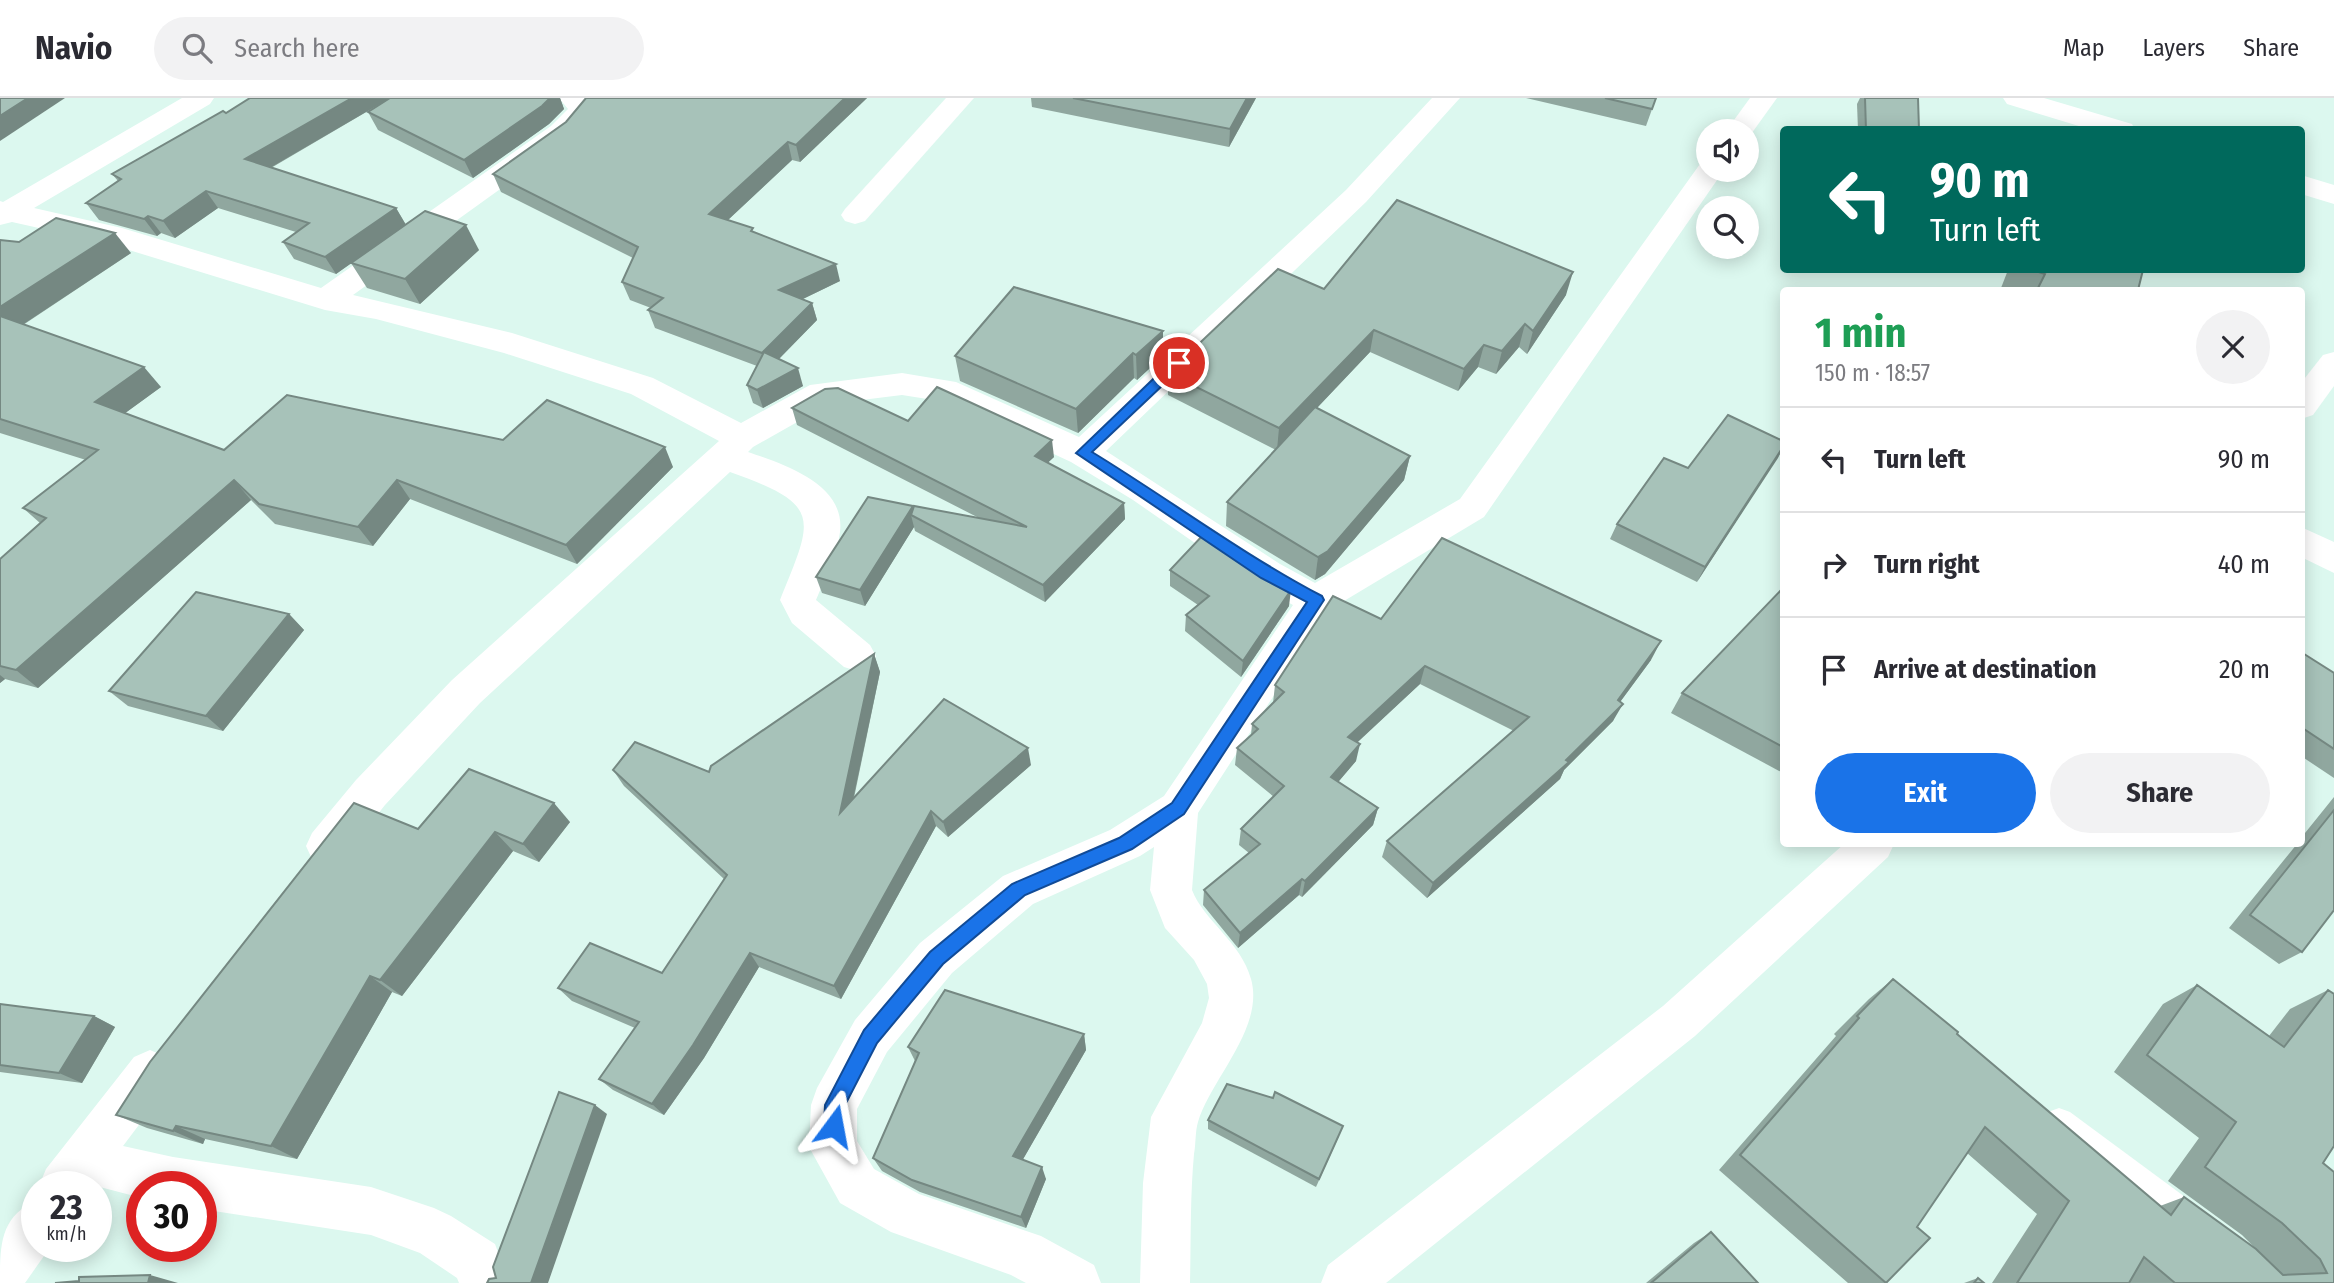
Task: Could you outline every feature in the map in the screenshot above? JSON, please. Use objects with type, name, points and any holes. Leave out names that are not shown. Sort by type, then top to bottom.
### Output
[{"type":"street","points":[[2,213],[201,98]]},
{"type":"street","points":[[325,300],[561,132],[584,108],[572,98]]},
{"type":"street","points":[[855,215],[961,98]]},
{"type":"street","points":[[1083,453],[1356,196],[1447,98]]},
{"type":"street","points":[[1748,119],[1763,98]]},
{"type":"street","points":[[2016,98],[2109,126]]},
{"type":"street","points":[[1076,1283],[1023,1254],[908,1215],[857,1186],[833,1147],[834,1105],[871,1036],[936,958],[1018,890],[1125,843],[1178,808],[1316,600],[1472,508],[1702,182]]},
{"type":"street","points":[[2305,185],[2334,195]]},
{"type":"street","points":[[2,213],[112,235],[325,300],[376,309],[512,344],[642,386],[765,471],[811,496],[823,514],[823,531],[798,600],[805,613],[857,656]]},
{"type":"street","points":[[2305,402],[2334,363]]},
{"type":"street","points":[[302,878],[358,805],[469,689],[733,447],[822,393],[902,384],[945,390],[967,399],[1083,453],[1267,574],[1316,600]]},
{"type":"street","points":[[2305,542],[2334,559]]},
{"type":"street","points":[[1165,1283],[1167,1183],[1175,1117],[1222,1031],[1231,998],[1229,979],[1209,946],[1180,914],[1171,890],[1178,808]]},
{"type":"street","points":[[1346,1283],[1679,1021],[1870,847]]},
{"type":"street","points":[[74,1171],[172,1045]]},
{"type":"street","points":[[112,1177],[173,1181],[370,1211],[434,1233],[477,1262],[484,1283]]},
{"type":"street","points":[[0,1276],[21,1246]]},
{"type":"lane","points":[[2041,1110],[2217,1240]]},
{"type":"building","points":[[0,98],[28,98],[0,116]]},
{"type":"building","points":[[250,98],[352,98],[245,159],[396,208],[325,257],[283,242],[309,223],[206,191],[163,221],[148,216],[144,219],[86,203],[121,179],[112,174]]},
{"type":"building","points":[[390,98],[550,98],[464,160],[368,112]]},
{"type":"building","points":[[586,98],[845,98],[796,145],[788,142],[709,214],[753,228],[751,231],[836,264],[779,290],[812,303],[762,353],[648,310],[663,298],[622,282],[638,247],[493,174],[566,122]]},
{"type":"building","points":[[1073,98],[1247,98],[1230,129]]},
{"type":"building","points":[[1605,98],[1656,98],[1652,109]]},
{"type":"building","points":[[1865,98],[1918,98],[1919,126],[1866,126]]},
{"type":"building","points":[[1397,200],[1573,272],[1533,331],[1525,324],[1502,351],[1484,345],[1464,369],[1374,330],[1279,428],[1168,373],[1278,269],[1324,289]]},
{"type":"building","points":[[425,211],[466,225],[405,279],[351,263]]},
{"type":"building","points":[[56,218],[115,233],[0,307],[0,240],[19,242]]},
{"type":"building","points":[[2042,273],[2142,273],[2139,287],[2038,287],[2045,274]]},
{"type":"building","points":[[1014,287],[1163,331],[1136,355],[1133,353],[1076,409],[955,356]]},
{"type":"building","points":[[0,316],[144,367],[95,402],[224,450],[287,395],[503,440],[547,400],[665,447],[566,545],[397,480],[358,527],[259,504],[234,480],[16,670],[0,666],[0,559],[46,518],[23,508],[98,450],[0,419]]},
{"type":"building","points":[[764,352],[798,368],[757,390],[747,385]]},
{"type":"building","points":[[937,387],[1052,440],[1035,456],[1124,503],[1043,585],[911,515],[914,506],[1027,527],[792,408],[825,389],[838,388],[908,421]]},
{"type":"building","points":[[1315,407],[1410,456],[1328,551],[1318,557],[1227,502]]},
{"type":"building","points":[[1728,415],[1780,440],[1780,452],[1705,567],[1617,524],[1664,458],[1688,468]]},
{"type":"building","points":[[868,497],[913,506],[860,590],[816,577]]},
{"type":"building","points":[[1203,535],[1254,570],[1291,590],[1243,661],[1186,615],[1209,596],[1170,570]]},
{"type":"building","points":[[1442,538],[1661,641],[1618,700],[1623,704],[1566,760],[1569,762],[1433,883],[1387,841],[1529,717],[1425,666],[1348,737],[1360,744],[1331,777],[1378,808],[1305,881],[1302,879],[1240,933],[1204,890],[1260,844],[1241,829],[1284,786],[1237,748],[1258,729],[1252,724],[1284,692],[1275,685],[1333,596],[1381,619]]},
{"type":"building","points":[[1780,591],[1780,745],[1682,693]]},
{"type":"building","points":[[196,592],[289,614],[206,716],[109,691]]},
{"type":"building","points":[[874,654],[840,813],[944,699],[1028,748],[943,822],[931,811],[834,986],[750,953],[693,1045],[652,1104],[599,1079],[639,1022],[558,988],[590,943],[662,973],[727,875],[613,770],[635,742],[709,772],[711,766]]},
{"type":"building","points":[[2305,655],[2334,673],[2334,749],[2305,730]]},
{"type":"building","points":[[469,769],[554,803],[523,844],[495,832],[380,980],[370,976],[271,1146],[176,1126],[173,1131],[116,1115],[150,1062],[354,803],[418,829]]},
{"type":"building","points":[[2334,810],[2334,910],[2302,952],[2250,915]]},
{"type":"building","points":[[1893,979],[2171,1215],[2184,1197],[2256,1249],[2283,1275],[2327,1273],[2320,1259],[2282,1223],[2205,1167],[2236,1122],[2147,1055],[2197,985],[2284,1047],[2328,990],[2334,994],[2334,1146],[2323,1163],[2334,1172],[2334,1283],[2175,1283],[2144,1257],[2129,1283],[2017,1283],[2069,1201],[1985,1127],[1917,1227],[1930,1238],[1886,1283],[1740,1155],[1859,1018],[1857,1016]]},
{"type":"building","points":[[945,990],[1084,1034],[1013,1156],[1042,1167],[1021,1217],[912,1180],[873,1158],[919,1053],[908,1047]]},
{"type":"building","points":[[0,1004],[94,1016],[59,1073],[0,1065]]},
{"type":"building","points":[[1227,1084],[1273,1098],[1275,1092],[1343,1126],[1319,1179],[1208,1120]]},
{"type":"building","points":[[559,1092],[595,1105],[531,1283],[487,1283],[489,1279],[496,1278],[493,1267]]},
{"type":"building","points":[[1711,1232],[1758,1283],[1651,1283]]},
{"type":"building","points":[[150,1275],[148,1283],[55,1283],[79,1281],[79,1277]]},
{"type":"route","points":[[834,1126],[834,1105],[871,1036],[936,958],[1018,890],[1125,843],[1178,808],[1316,600],[1267,574],[1083,453],[1179,363]]}]
